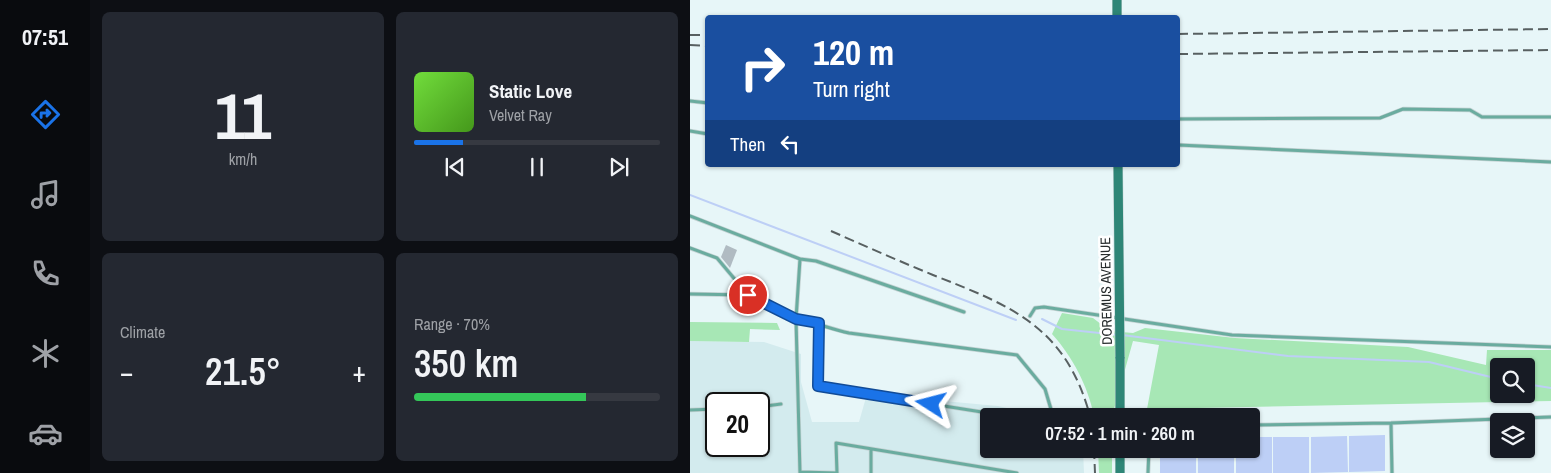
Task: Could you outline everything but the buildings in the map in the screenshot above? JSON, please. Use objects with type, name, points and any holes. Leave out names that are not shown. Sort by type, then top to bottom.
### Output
[{"type":"main road","points":[[1116,0],[1117,15]]},
{"type":"main road","name":"DOREMUS AVENUE","points":[[1118,167],[1120,408]]},
{"type":"main road","points":[[1120,458],[1120,473]]},
{"type":"lane","points":[[690,101],[705,102]]},
{"type":"lane","points":[[1180,119],[1380,118],[1403,109],[1470,110],[1482,117],[1551,117]]},
{"type":"lane","points":[[690,131],[705,134]]},
{"type":"lane","points":[[1180,145],[1551,162]]},
{"type":"lane","points":[[690,216],[800,259],[816,261],[964,312]]},
{"type":"lane","points":[[690,248],[717,258],[748,295],[796,319],[819,323],[828,329],[849,333],[1018,355],[1045,389],[1051,408]]},
{"type":"lane","points":[[800,259],[796,319],[800,472],[837,473],[836,443],[1017,473]]},
{"type":"lane","points":[[690,294],[748,295]]},
{"type":"lane","points":[[1030,316],[1035,308],[1044,307],[1232,335],[1551,347]]},
{"type":"lane","points":[[819,323],[818,386],[980,412]]},
{"type":"lane","points":[[770,406],[781,404]]},
{"type":"lane","points":[[690,410],[705,410]]},
{"type":"lane","points":[[1260,425],[1391,423],[1551,416]]},
{"type":"lane","points":[[1391,423],[1392,473]]},
{"type":"lane","points":[[871,449],[871,473]]},
{"type":"lane","points":[[1148,473],[1149,458]]},
{"type":"shaded area","points":[[690,341],[764,342],[801,354],[801,382],[812,422],[859,422],[867,394],[998,406],[1007,408],[980,408],[980,458],[1083,458],[1084,473],[690,473]]},
{"type":"green space","points":[[1062,313],[1093,318],[1110,331],[1133,333],[1145,328],[1235,338],[1408,347],[1486,365],[1487,350],[1551,350],[1551,401],[1535,401],[1535,358],[1490,358],[1490,402],[1147,408],[1159,345],[1133,341],[1114,408],[1092,408],[1078,372],[1052,334]]},
{"type":"green space","points":[[690,322],[777,323],[780,330],[750,329],[749,342],[690,341]]},
{"type":"green space","points":[[1098,458],[1112,458],[1112,473],[1099,473]]},
{"type":"water","points":[[1385,435],[1385,471],[1349,472],[1349,436]]},
{"type":"water","points":[[1347,436],[1348,472],[1311,473],[1311,437]]},
{"type":"water","points":[[1260,437],[1272,437],[1272,473],[1236,473],[1236,458],[1260,458]]},
{"type":"water","points":[[1273,437],[1309,437],[1309,473],[1273,473]]},
{"type":"water","points":[[1160,458],[1196,458],[1196,473],[1160,473]]},
{"type":"water","points":[[1198,458],[1234,458],[1234,473],[1198,473]]},
{"type":"waterway","points":[[690,195],[1016,320]]},
{"type":"waterway","points":[[1042,319],[1062,329],[1118,335]]},
{"type":"waterway","points":[[1122,335],[1288,356],[1429,362],[1490,377]]},
{"type":"waterway","points":[[1535,385],[1551,388]]},
{"type":"railway","points":[[1180,34],[1551,29]]},
{"type":"railway","points":[[690,35],[705,35]]},
{"type":"railway","points":[[690,45],[705,46]]},
{"type":"railway","points":[[1180,54],[1551,50]]},
{"type":"railway","points":[[831,231],[987,298],[1011,310],[1032,324],[1051,340],[1066,361],[1080,386],[1087,408]]},
{"type":"railway","points":[[1094,458],[1095,473]]},
{"type":"route","points":[[748,295],[796,319],[819,323],[818,386],[931,404]]}]
